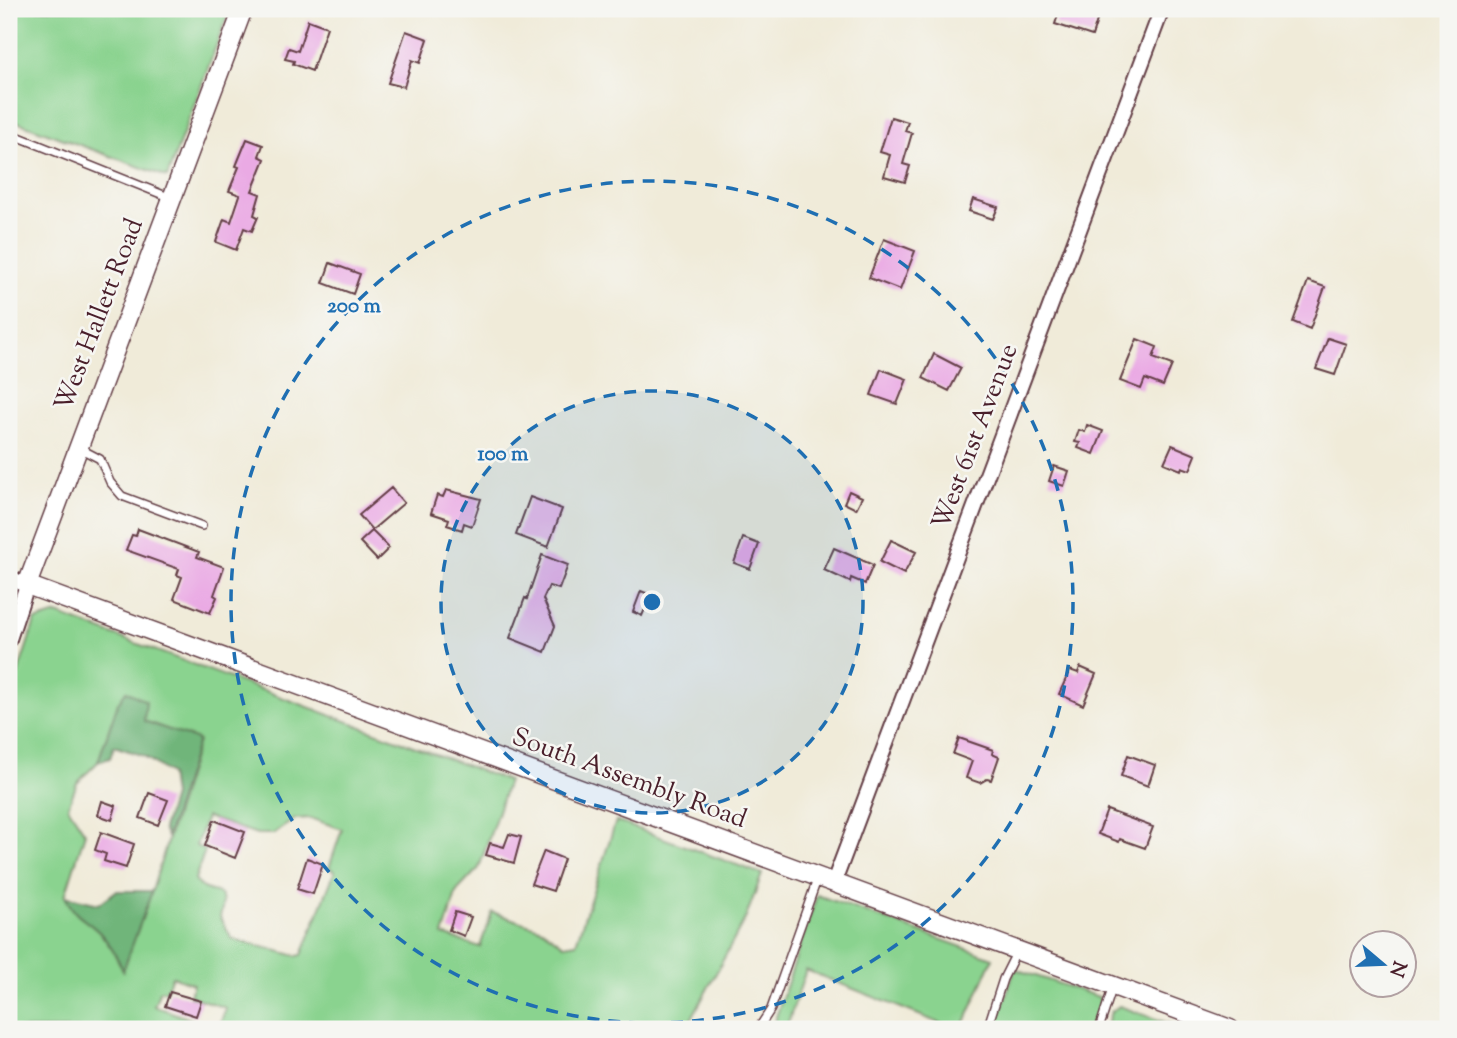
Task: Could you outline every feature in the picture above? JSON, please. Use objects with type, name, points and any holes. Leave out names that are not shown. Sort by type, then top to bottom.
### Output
[{"type":"street","name":"West Hallett Road","points":[[9,639],[243,9]]},
{"type":"street","name":"West 61st Avenue","points":[[826,879],[1162,9]]},
{"type":"street","name":"South Assembly Road","points":[[9,578],[1230,1029]]},
{"type":"lane","points":[[9,133],[172,199]]},
{"type":"lane","points":[[79,448],[100,459],[110,482],[122,496],[202,526]]},
{"type":"lane","points":[[758,1029],[771,1009],[826,879]]},
{"type":"lane","points":[[987,1029],[1003,979],[1017,950]]},
{"type":"lane","points":[[1099,1029],[1114,986]]},
{"type":"green space","points":[[9,9],[230,9],[167,177],[9,119]]},
{"type":"green space","points":[[57,614],[508,781],[479,868],[457,891],[443,935],[480,947],[492,912],[542,929],[564,945],[576,943],[616,821],[762,874],[746,917],[686,1029],[218,1029],[226,1008],[190,996],[193,984],[172,976],[166,991],[160,990],[154,1006],[193,1020],[191,1029],[9,1029],[9,701],[35,621]],"holes":[[[127,691],[144,721],[198,741],[152,891],[123,970],[113,950],[99,932],[77,913],[65,896],[85,833],[68,807],[77,783],[98,762],[118,703]],[[206,817],[257,834],[273,834],[295,819],[310,818],[342,829],[329,868],[335,871],[302,955],[232,939],[220,917],[220,894],[205,889],[195,879],[205,850],[196,846]]]},
{"type":"green space","points":[[126,691],[146,701],[144,721],[198,740],[167,837],[163,829],[173,796],[170,774],[144,756],[114,746],[110,758],[98,762],[118,703]]},
{"type":"green space","points":[[116,891],[152,891],[123,971],[107,941],[77,914],[65,896],[99,904]]},
{"type":"green space","points":[[817,895],[993,958],[962,1029],[954,1029],[806,970],[786,1029],[772,1029]]},
{"type":"green space","points":[[1015,969],[1099,997],[1102,1008],[1095,1029],[995,1029]]},
{"type":"green space","points":[[1119,1006],[1184,1029],[1105,1029],[1111,1012]]},
{"type":"building","points":[[1060,9],[1084,13],[1085,9],[1099,14],[1092,36],[1055,24]]},
{"type":"building","points":[[308,20],[327,27],[312,71],[285,59],[289,48],[298,51]]},
{"type":"building","points":[[406,31],[428,39],[420,63],[412,60],[404,87],[388,83]]},
{"type":"building","points":[[891,117],[908,122],[905,131],[912,133],[903,164],[910,166],[905,182],[884,176],[890,155],[880,152]]},
{"type":"building","points":[[247,139],[263,145],[259,156],[265,159],[252,191],[260,194],[254,215],[258,217],[252,231],[244,228],[236,250],[216,242],[224,219],[231,222],[240,195],[229,191]]},
{"type":"building","points":[[973,199],[998,207],[993,219],[969,211]]},
{"type":"building","points":[[884,239],[915,251],[900,290],[869,278]]},
{"type":"building","points":[[330,263],[360,274],[353,294],[323,283]]},
{"type":"building","points":[[1308,281],[1325,287],[1310,329],[1293,322]]},
{"type":"building","points":[[1328,338],[1346,344],[1335,375],[1316,369]]},
{"type":"building","points":[[1137,339],[1157,347],[1153,358],[1172,365],[1163,386],[1145,379],[1141,389],[1120,381]]},
{"type":"building","points":[[934,354],[961,368],[949,391],[923,378]]},
{"type":"building","points":[[881,369],[907,379],[897,404],[871,395]]},
{"type":"building","points":[[1087,425],[1103,431],[1094,454],[1078,448],[1080,443],[1075,442],[1079,430],[1085,432]]},
{"type":"building","points":[[1172,445],[1196,455],[1190,470],[1182,467],[1181,470],[1164,463]]},
{"type":"building","points":[[1054,466],[1069,471],[1064,486],[1049,481]]},
{"type":"building","points":[[391,488],[404,503],[372,530],[359,515]]},
{"type":"building","points":[[446,490],[481,499],[472,526],[464,523],[462,530],[447,525],[449,519],[431,513],[437,495],[443,497]]},
{"type":"building","points":[[849,491],[862,497],[856,509],[844,503]]},
{"type":"building","points":[[530,497],[562,509],[548,547],[516,535]]},
{"type":"building","points":[[138,529],[199,552],[197,557],[224,567],[210,613],[174,599],[182,577],[177,575],[179,569],[126,550],[132,535],[136,536]]},
{"type":"building","points":[[372,531],[389,548],[377,560],[360,542]]},
{"type":"building","points":[[743,538],[759,544],[750,569],[734,563]]},
{"type":"building","points":[[891,540],[916,552],[904,574],[880,562]]},
{"type":"building","points":[[834,548],[873,565],[865,584],[851,578],[850,582],[824,570]]},
{"type":"building","points":[[542,555],[568,565],[559,589],[549,586],[543,599],[555,626],[545,652],[510,638]]},
{"type":"building","points":[[641,591],[651,595],[642,616],[633,612]]},
{"type":"building","points":[[1080,667],[1096,674],[1083,705],[1059,694],[1070,670],[1078,673]]},
{"type":"building","points":[[959,738],[993,750],[992,754],[999,757],[991,780],[980,783],[966,778],[972,761],[953,754]]},
{"type":"building","points":[[1128,755],[1155,765],[1148,786],[1121,776]]},
{"type":"building","points":[[149,793],[168,800],[158,825],[140,818]]},
{"type":"building","points":[[102,801],[116,806],[112,820],[98,815]]},
{"type":"building","points":[[1107,810],[1153,827],[1145,848],[1098,834]]},
{"type":"building","points":[[214,820],[245,832],[235,858],[205,846]]},
{"type":"building","points":[[101,832],[134,844],[126,868],[104,861],[106,854],[95,850]]},
{"type":"building","points":[[509,834],[521,837],[514,863],[486,855],[490,843],[504,847]]},
{"type":"building","points":[[544,851],[564,859],[553,891],[531,884]]},
{"type":"building","points":[[307,858],[323,864],[313,894],[297,889]]},
{"type":"building","points":[[455,912],[471,917],[464,936],[449,930]]},
{"type":"building","points":[[170,992],[201,1001],[196,1016],[165,1006]]}]
